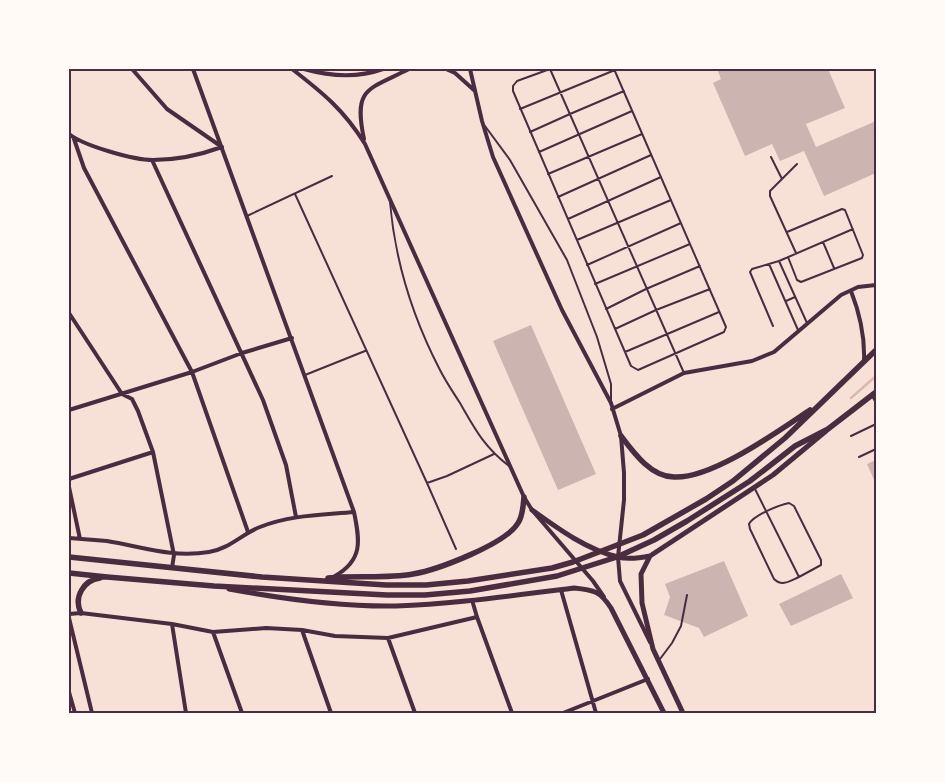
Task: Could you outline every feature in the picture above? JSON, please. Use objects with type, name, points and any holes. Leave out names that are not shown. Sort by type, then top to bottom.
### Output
[{"type":"main road","points":[[69,557],[262,577],[386,585],[426,585],[468,581],[552,568],[573,562],[643,535],[670,521],[733,481],[785,438],[876,350]]},
{"type":"main road","points":[[69,573],[107,578],[214,586],[387,595],[425,595],[470,591],[557,576],[598,564],[654,540],[687,522],[750,481],[795,446],[828,429],[874,394]]},
{"type":"main road","points":[[621,436],[640,461],[673,478],[697,473],[732,459],[822,402]]},
{"type":"main road","points":[[308,579],[412,574],[436,569],[485,548],[510,533],[518,523],[524,497]]},
{"type":"main road","points":[[81,613],[78,600],[83,587],[88,582],[107,578]]},
{"type":"street","points":[[132,69],[167,109],[222,148]]},
{"type":"street","points":[[193,69],[354,512],[358,533],[355,558],[343,572],[333,577]]},
{"type":"street","points":[[292,69],[337,106],[352,123],[365,144],[524,497],[532,510],[593,581],[604,597],[664,713]]},
{"type":"street","points":[[304,69],[320,74],[345,75],[383,69]]},
{"type":"street","points":[[365,144],[359,113],[361,100],[366,91],[409,69]]},
{"type":"street","points":[[446,69],[455,73],[475,92]]},
{"type":"street","points":[[470,69],[482,121],[494,157],[562,310],[610,403],[621,436],[624,500],[618,557],[620,581],[683,713]]},
{"type":"street","points":[[69,134],[74,139],[103,151],[152,160],[202,154],[222,148]]},
{"type":"street","points":[[74,139],[84,168],[192,372],[248,532]]},
{"type":"street","points":[[152,160],[263,400],[286,465],[296,517]]},
{"type":"street","points":[[612,409],[684,373],[752,361],[774,352],[841,295],[858,287],[876,284]]},
{"type":"street","points":[[851,290],[862,325],[864,363]]},
{"type":"street","points":[[69,313],[122,394],[132,399],[138,411],[153,452],[174,555],[172,568]]},
{"type":"street","points":[[69,410],[192,372],[242,353],[292,338]]},
{"type":"street","points":[[532,510],[595,549],[618,557],[635,558],[650,556],[773,475],[828,429]]},
{"type":"street","points":[[69,479],[153,452]]},
{"type":"street","points":[[69,487],[80,539]]},
{"type":"street","points":[[69,538],[106,541],[174,555],[195,554],[219,550],[231,545],[248,532],[261,526],[296,517],[354,512]]},
{"type":"street","points":[[650,556],[641,574],[642,603],[653,649]]},
{"type":"street","points":[[214,586],[261,595],[365,606],[413,605],[472,600],[574,588],[590,590],[604,597]]},
{"type":"street","points":[[561,590],[596,713]]},
{"type":"street","points":[[472,600],[512,713]]},
{"type":"street","points":[[69,614],[81,613],[172,624],[213,632],[266,628],[302,630],[320,634],[388,638],[477,617]]},
{"type":"street","points":[[69,618],[92,713]]},
{"type":"street","points":[[172,624],[186,713]]},
{"type":"street","points":[[302,630],[331,713]]},
{"type":"street","points":[[213,632],[242,713]]},
{"type":"street","points":[[388,638],[415,713]]},
{"type":"street","points":[[563,713],[648,679]]},
{"type":"street","points":[[69,692],[75,713]]},
{"type":"lane","points":[[520,109],[561,93],[614,70],[710,289],[726,330],[675,354],[638,370],[631,366],[595,284],[577,240],[520,109],[513,91],[513,86],[517,81],[550,69],[561,93],[580,136],[627,245],[637,266],[646,289],[656,310],[666,334],[675,354],[684,373]]},
{"type":"lane","points":[[530,132],[624,91]]},
{"type":"lane","points":[[539,152],[580,136],[632,111]]},
{"type":"lane","points":[[482,121],[510,160],[567,260],[600,347],[611,384],[610,403]]},
{"type":"lane","points":[[548,174],[642,134]]},
{"type":"lane","points":[[558,197],[651,155]]},
{"type":"lane","points":[[771,157],[782,179]]},
{"type":"lane","points":[[796,254],[770,196],[770,191],[797,164]]},
{"type":"lane","points":[[247,216],[332,176]]},
{"type":"lane","points":[[568,219],[661,177]]},
{"type":"lane","points":[[295,194],[456,549]]},
{"type":"lane","points":[[390,198],[396,251],[414,311],[441,372],[477,434],[494,454],[511,468]]},
{"type":"lane","points":[[577,240],[671,200]]},
{"type":"lane","points":[[787,232],[842,209],[845,210],[863,256],[798,282],[788,257]]},
{"type":"lane","points":[[587,265],[627,245],[681,222]]},
{"type":"lane","points":[[773,326],[750,272],[752,269],[779,261],[853,229]]},
{"type":"lane","points":[[823,242],[834,268]]},
{"type":"lane","points":[[595,284],[690,244]]},
{"type":"lane","points":[[779,261],[808,325]]},
{"type":"lane","points":[[769,264],[799,332]]},
{"type":"lane","points":[[606,309],[646,289],[700,266]]},
{"type":"lane","points":[[615,329],[656,310],[710,289]]},
{"type":"lane","points":[[785,301],[795,297]]},
{"type":"lane","points":[[625,352],[719,312]]},
{"type":"lane","points":[[305,375],[365,351]]},
{"type":"lane","points":[[874,394],[876,404]]},
{"type":"lane","points":[[851,436],[876,424]]},
{"type":"lane","points":[[859,457],[876,449]]},
{"type":"lane","points":[[427,483],[447,476],[494,454]]},
{"type":"lane","points":[[754,487],[800,577]]},
{"type":"lane","points":[[789,503],[794,506],[822,560],[821,565],[800,577],[782,584],[778,583],[774,579],[749,524],[752,519],[767,512],[789,503]]},
{"type":"lane","points":[[659,661],[681,626],[687,595]]},
{"type":"building","points":[[717,69],[828,69],[845,108],[806,124],[816,147],[876,121],[876,173],[824,196],[804,151],[780,161],[772,144],[745,156],[713,83],[721,79]]},
{"type":"building","points":[[531,325],[596,474],[558,490],[493,341]]},
{"type":"building","points":[[876,460],[876,484],[867,464]]},
{"type":"building","points":[[724,561],[748,616],[704,637],[699,628],[664,615],[670,597],[665,584]]},
{"type":"building","points":[[841,574],[853,598],[791,626],[779,604]]},
{"type":"waterway","points":[[851,398],[876,376]]}]
